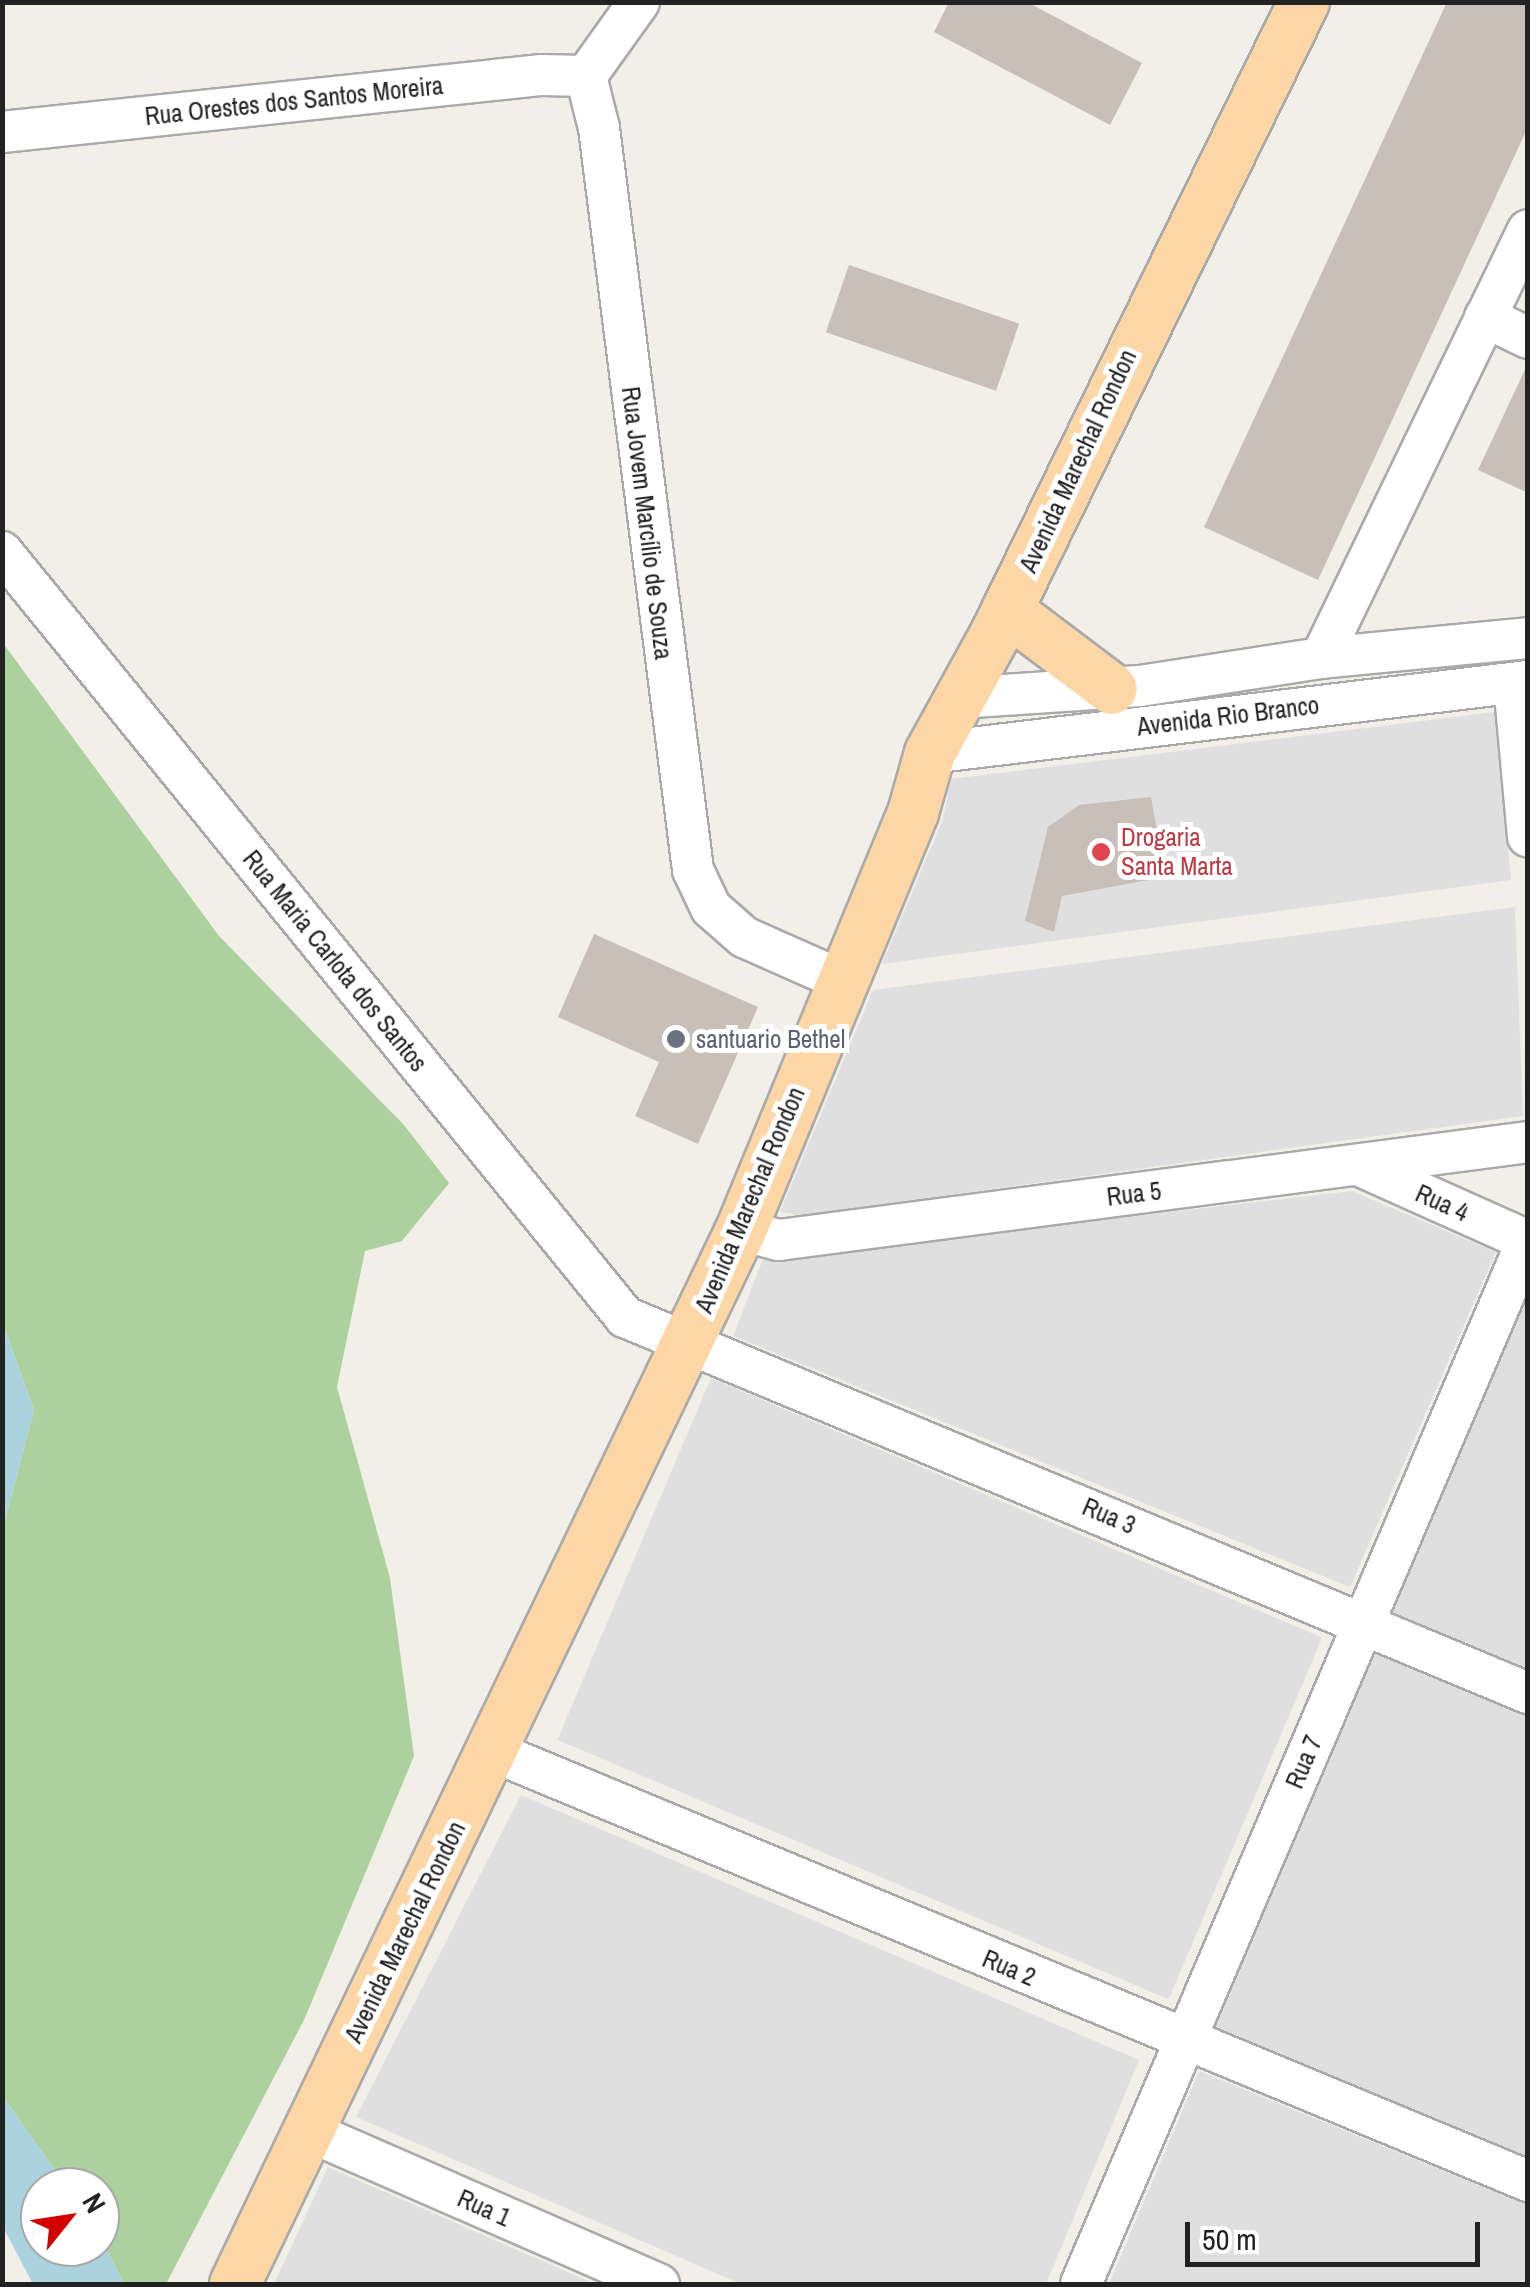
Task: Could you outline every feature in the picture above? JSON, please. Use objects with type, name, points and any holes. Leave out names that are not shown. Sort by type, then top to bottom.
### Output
[{"type":"main road","name":"Avenida Marechal Rondon","points":[[235,2284],[741,1230],[912,813],[930,754],[1007,610],[1304,2]]},
{"type":"main road","points":[[1007,610],[1112,689]]},
{"type":"street","points":[[586,76],[639,2]]},
{"type":"street","name":"Rua Orestes dos Santos Moreira","points":[[2,132],[542,75],[586,76]]},
{"type":"street","name":"Rua Jovem Marcílio de Souza","points":[[586,76],[599,128],[693,870],[711,908],[744,937],[841,980]]},
{"type":"street","points":[[1322,658],[1528,230]]},
{"type":"street","points":[[1484,317],[1528,338]]},
{"type":"street","name":"Rua Maria Carlota dos Santos","points":[[2,552],[625,1316],[690,1340]]},
{"type":"street","name":"Avenida Rio Branco","points":[[958,698],[1112,689],[1322,658],[1528,638]]},
{"type":"street","points":[[1520,682],[1528,836]]},
{"type":"street","name":"Avenida Rio Branco","points":[[930,754],[1520,682]]},
{"type":"street","name":"Rua 5","points":[[741,1230],[780,1240],[1528,1142]]},
{"type":"street","name":"Rua 4","points":[[1356,1164],[1527,1240]]},
{"type":"street","name":"Rua 7","points":[[1081,2284],[1527,1240]]},
{"type":"street","name":"Rua 3","points":[[690,1340],[1528,1692]]},
{"type":"street","name":"Rua 2","points":[[492,1752],[1528,2181]]},
{"type":"street","name":"Rua 1","points":[[308,2132],[659,2284]]},
{"type":"shaded area","points":[[1495,712],[1511,880],[882,964],[943,819],[951,779]]},
{"type":"shaded area","points":[[1515,907],[1523,1116],[804,1215],[780,1212],[873,990]]},
{"type":"shaded area","points":[[1352,1191],[1496,1252],[1350,1587],[733,1336],[763,1259]]},
{"type":"shaded area","points":[[1527,1292],[1527,1668],[1391,1612]]},
{"type":"shaded area","points":[[711,1378],[1322,1637],[1169,1999],[557,1740]]},
{"type":"shaded area","points":[[1375,1646],[1527,1712],[1527,2158],[1214,2031]]},
{"type":"shaded area","points":[[521,1795],[1139,2060],[1046,2284],[741,2284],[356,2117]]},
{"type":"shaded area","points":[[1199,2071],[1527,2205],[1527,2284],[1109,2284]]},
{"type":"shaded area","points":[[328,2167],[595,2284],[274,2284]]},
{"type":"green space","points":[[3,643],[219,936],[404,1125],[449,1183],[402,1241],[365,1251],[337,1387],[390,1578],[414,1756],[305,2018],[166,2284],[124,2284],[115,2267],[120,2267],[120,2167],[53,2167],[3,2097],[3,1528],[34,1410],[3,1324]]},
{"type":"water","points":[[3,1324],[34,1410],[3,1528]]},
{"type":"water","points":[[3,2097],[53,2167],[20,2167],[20,2259],[3,2227]]},
{"type":"water","points":[[24,2267],[115,2267],[124,2284],[33,2284]]},
{"type":"building","points":[[949,2],[1027,2],[1142,63],[1110,125],[934,32]]},
{"type":"building","points":[[1447,2],[1528,2],[1528,127],[1318,580],[1204,527]]},
{"type":"building","points":[[849,265],[1019,324],[996,391],[826,332]]},
{"type":"building","points":[[1528,363],[1528,493],[1478,470]]},
{"type":"building","name":"Drogaria Santa Marta","points":[[1151,797],[1165,877],[1062,896],[1054,932],[1025,921],[1048,827],[1079,805]]},
{"type":"building","name":"santuario Bethel","points":[[594,934],[758,1007],[698,1144],[635,1116],[659,1062],[558,1017]]},
{"type":"place","name":"Drogaria Santa Marta","points":[[1101,852]]},
{"type":"place","name":"santuario Bethel","points":[[676,1039]]}]
